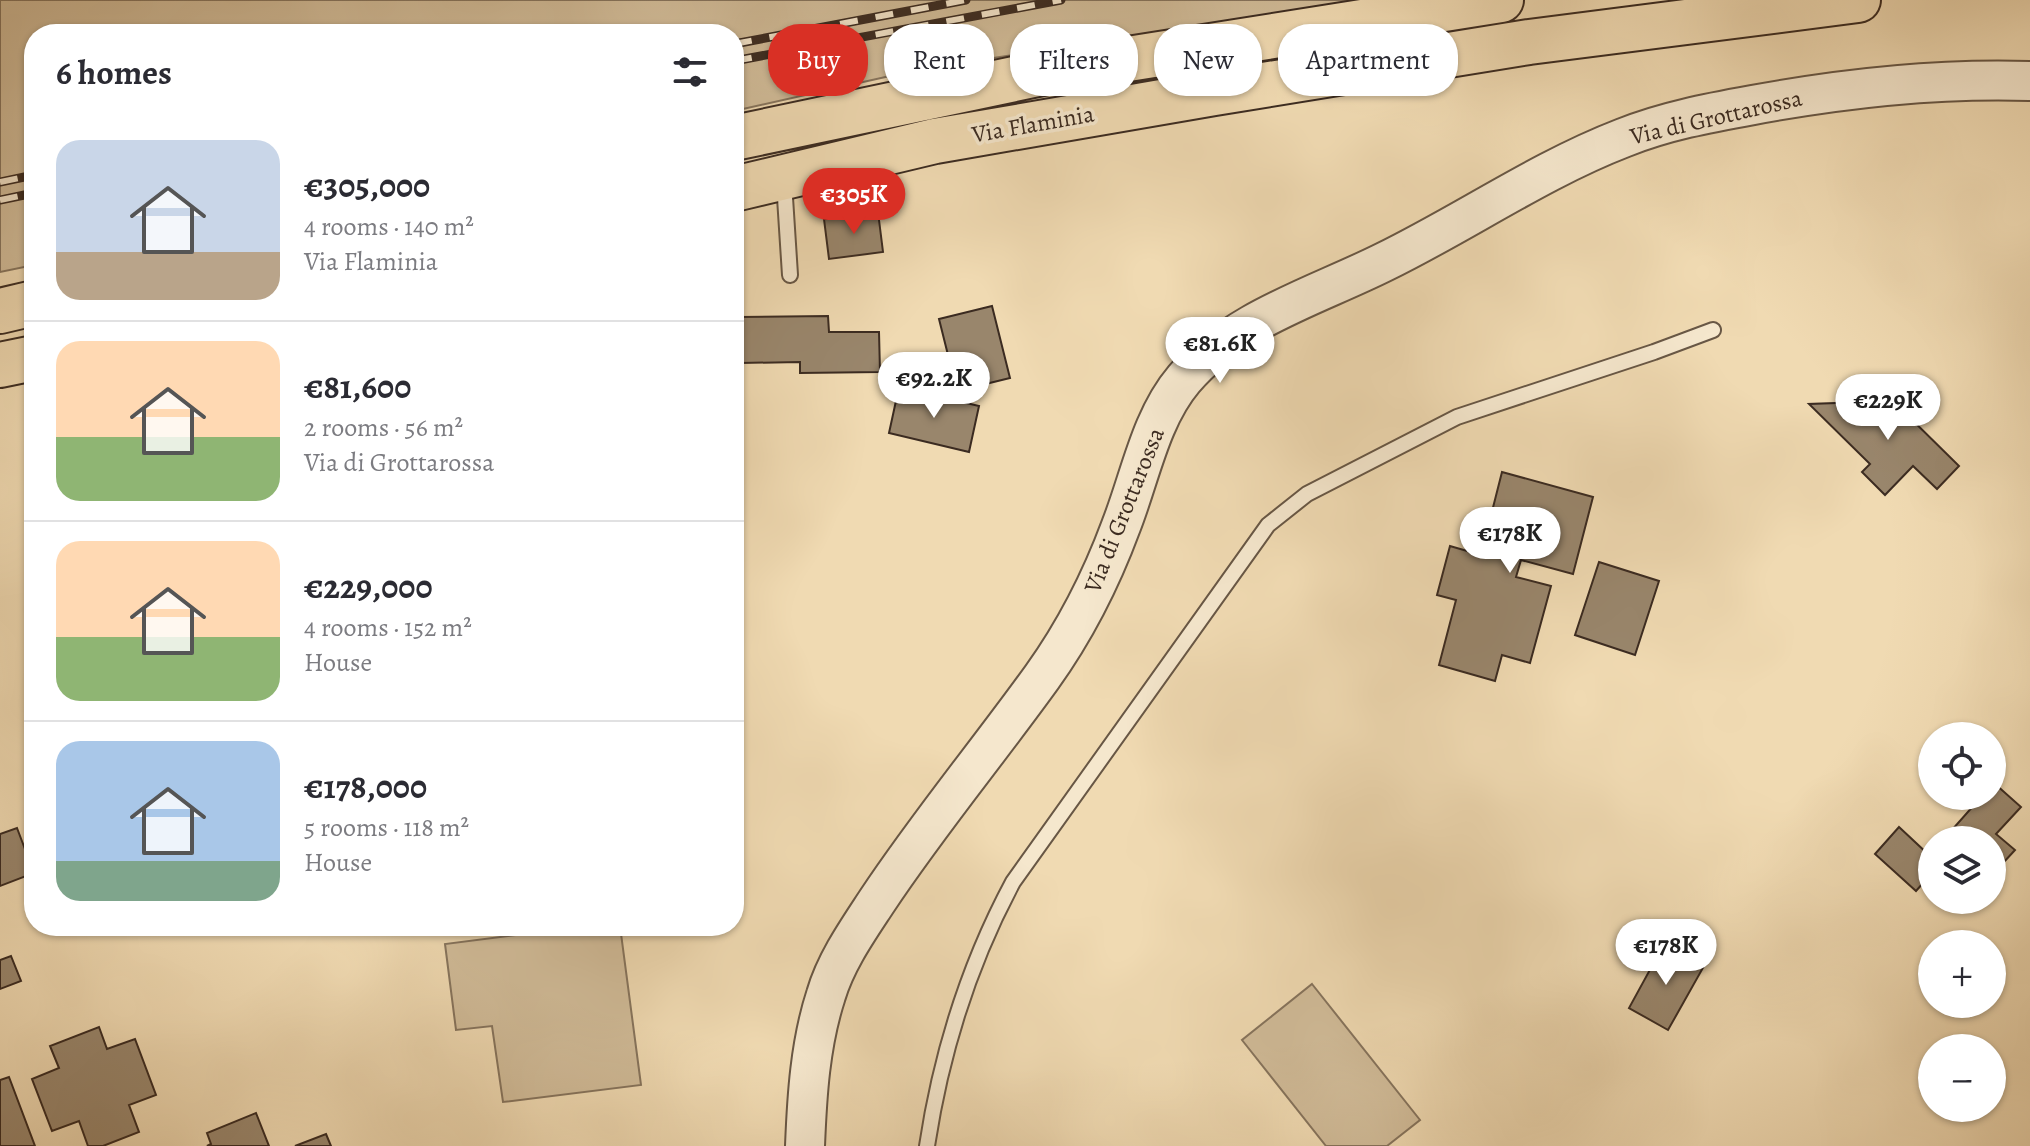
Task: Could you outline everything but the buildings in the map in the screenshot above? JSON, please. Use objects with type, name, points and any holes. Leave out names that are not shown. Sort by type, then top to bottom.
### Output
[{"type":"highway","name":"Via Flaminia","points":[[744,136],[1052,71],[1501,0]]},
{"type":"highway","name":"Via Flaminia","points":[[744,187],[935,141],[1214,93],[1529,42],[1858,0]]},
{"type":"highway","points":[[0,311],[24,305]]},
{"type":"highway","points":[[0,365],[24,360]]},
{"type":"street","name":"Via di Grottarossa","points":[[805,1146],[814,1040],[826,993],[845,952],[915,846],[1018,710],[1069,635],[1107,562],[1165,406],[1199,362],[1223,343],[1272,314],[1384,262],[1587,154],[1650,128],[1718,112],[1849,90],[1931,82],[2030,81]]},
{"type":"lane","points":[[784,178],[790,275]]},
{"type":"lane","points":[[927,1146],[940,1076],[958,1012],[986,937],[1013,882],[1268,525],[1307,494],[1457,417],[1713,330]]},
{"type":"shaded area","points":[[0,0],[1372,0],[1215,24],[1154,24],[1154,33],[1138,36],[1138,24],[1010,24],[1010,55],[994,58],[994,24],[884,24],[884,77],[868,81],[868,24],[768,24],[768,96],[801,96],[744,109],[744,24],[24,24],[24,267],[0,272]]},
{"type":"shaded area","points":[[507,936],[621,936],[641,1085],[503,1102],[492,1026],[456,1030],[445,944]]},
{"type":"shaded area","points":[[1312,984],[1420,1120],[1387,1146],[1326,1146],[1242,1040]]},
{"type":"railway","points":[[744,42],[966,0]]},
{"type":"railway","points":[[744,59],[1061,0]]},
{"type":"railway","points":[[0,182],[24,177]]},
{"type":"railway","points":[[0,200],[24,195]]}]
